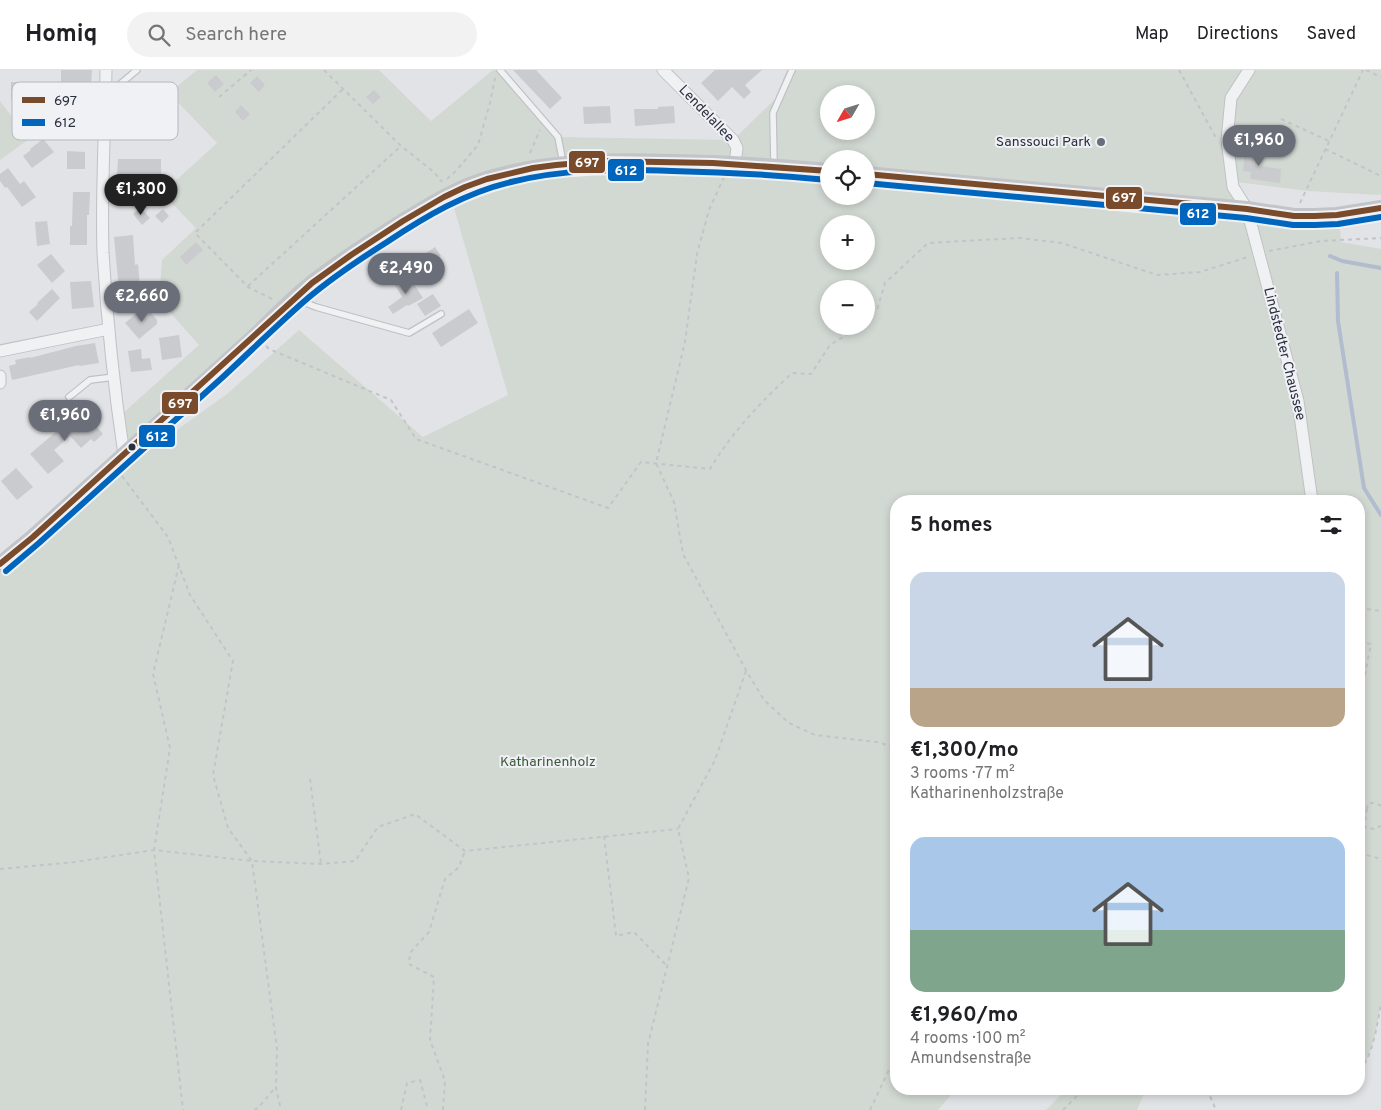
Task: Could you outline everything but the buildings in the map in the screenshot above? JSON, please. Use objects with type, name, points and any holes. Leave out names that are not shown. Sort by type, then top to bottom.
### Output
[{"type":"street","name":"Lendelallee","points":[[663,70],[733,140],[737,148],[732,163]]},
{"type":"street","name":"Lindstedter Chaussee","points":[[1249,70],[1231,98],[1228,140],[1233,186],[1247,209],[1298,401],[1311,495]]},
{"type":"street","points":[[104,140],[104,253],[119,460]]},
{"type":"street","points":[[0,564],[119,460],[290,302],[321,276],[390,230],[450,194],[486,179],[522,170],[563,164],[616,160],[732,163],[820,170]]},
{"type":"street","points":[[875,175],[1247,209],[1294,216],[1336,215],[1381,208]]},
{"type":"street","points":[[0,351],[109,329]]},
{"type":"street","points":[[0,376],[0,383]]},
{"type":"lane","points":[[123,82],[137,70]]},
{"type":"lane","points":[[500,70],[558,137],[563,164]]},
{"type":"lane","points":[[774,166],[773,113],[792,70]]},
{"type":"lane","points":[[290,302],[316,307],[409,333],[441,314]]},
{"type":"lane","points":[[69,397],[90,380],[114,377]]},
{"type":"path","points":[[219,97],[251,70]]},
{"type":"path","points":[[324,70],[401,146],[434,172],[443,182],[456,172],[478,145],[495,78]]},
{"type":"path","points":[[1179,70],[1216,140]]},
{"type":"path","points":[[1294,216],[1365,70],[1381,77]]},
{"type":"path","points":[[290,302],[248,286],[195,233],[344,88]]},
{"type":"path","points":[[1281,119],[1329,141]]},
{"type":"path","points":[[522,170],[544,121]]},
{"type":"path","points":[[248,286],[401,146]]},
{"type":"path","points":[[1325,149],[1381,176]]},
{"type":"path","points":[[732,163],[709,210],[697,254],[685,342],[656,463],[674,502],[683,554],[764,700],[789,724],[815,734],[877,742],[890,746]]},
{"type":"path","points":[[875,312],[885,283],[928,243],[1018,238],[1062,243],[1157,275],[1200,272],[1259,253],[1321,241],[1381,238]]},
{"type":"path","points":[[256,334],[268,349],[391,400],[416,439],[608,508],[640,462],[710,469],[721,450],[738,428],[792,373],[811,374],[830,346],[848,335]]},
{"type":"path","points":[[119,460],[168,537],[190,595],[233,662],[213,775],[228,828],[252,861],[277,1049],[276,1088],[282,1110]]},
{"type":"path","points":[[178,565],[153,674],[170,748],[154,850],[183,1110]]},
{"type":"path","points":[[1365,609],[1381,611]]},
{"type":"path","points":[[1365,643],[1371,644],[1365,674]]},
{"type":"path","points":[[645,1110],[648,1044],[689,878],[678,829],[715,760],[746,670]]},
{"type":"path","points":[[310,780],[321,864]]},
{"type":"path","points":[[1365,820],[1368,803],[1376,803],[1381,806]]},
{"type":"path","points":[[0,868],[75,862],[154,850],[252,861],[321,864],[355,861],[378,827],[415,814],[465,851],[678,829]]},
{"type":"path","points":[[1365,826],[1374,829],[1381,826]]},
{"type":"path","points":[[604,836],[616,936],[634,932],[667,966]]},
{"type":"path","points":[[443,1110],[445,1081],[430,1040],[434,977],[409,964],[410,953],[429,932],[445,879],[460,867],[465,851]]},
{"type":"path","points":[[1365,855],[1381,859]]},
{"type":"path","points":[[1365,1063],[1370,1053],[1381,1005]]},
{"type":"path","points":[[870,1110],[890,1068]]},
{"type":"path","points":[[401,1110],[407,1083],[420,1080],[428,1110]]},
{"type":"path","points":[[254,1110],[276,1088]]},
{"type":"path","points":[[1063,1110],[1078,1095]]},
{"type":"path","points":[[1210,1095],[1216,1110]]},
{"type":"green space","name":"Katharinenholz","points":[[197,70],[379,70],[431,121],[493,70],[500,70],[558,137],[733,140],[775,99],[787,70],[1249,70],[1231,98],[1230,138],[1234,98],[1253,70],[1381,70],[1381,194],[1308,191],[1237,182],[1247,209],[1294,216],[1340,228],[1341,242],[1381,249],[1381,1005],[1374,1040],[1365,1062],[1365,495],[890,495],[890,1095],[951,1095],[938,1110],[0,1110],[0,572],[121,470],[227,394],[299,330],[423,437],[508,395],[450,194],[321,276],[124,455],[113,422],[199,345],[159,300],[162,260],[196,228],[162,193],[217,143],[178,102],[178,86]]},
{"type":"green space","points":[[0,101],[12,117],[12,140],[28,140],[0,160]]},
{"type":"green space","points":[[1061,1095],[1143,1095],[1137,1110],[1046,1110]]},
{"type":"waterway","points":[[1330,256],[1342,261],[1381,268]]},
{"type":"waterway","points":[[1337,273],[1338,321],[1364,488],[1381,515]]},
{"type":"transit line","name":"697","points":[[0,564],[33,537],[312,283],[403,221],[444,197],[487,179],[533,168],[603,161],[713,163],[820,170]]},
{"type":"transit line","name":"612","points":[[6,571],[317,290],[402,232],[446,206],[478,192],[511,182],[571,172],[631,170],[711,172],[820,179]]},
{"type":"transit line","name":"697","points":[[875,175],[1247,209],[1294,216],[1337,215],[1381,208]]},
{"type":"transit line","name":"612","points":[[875,184],[1246,218],[1293,225],[1338,224],[1381,217]]},
{"type":"place","name":"Sanssouci Park","points":[[1101,142]]}]
